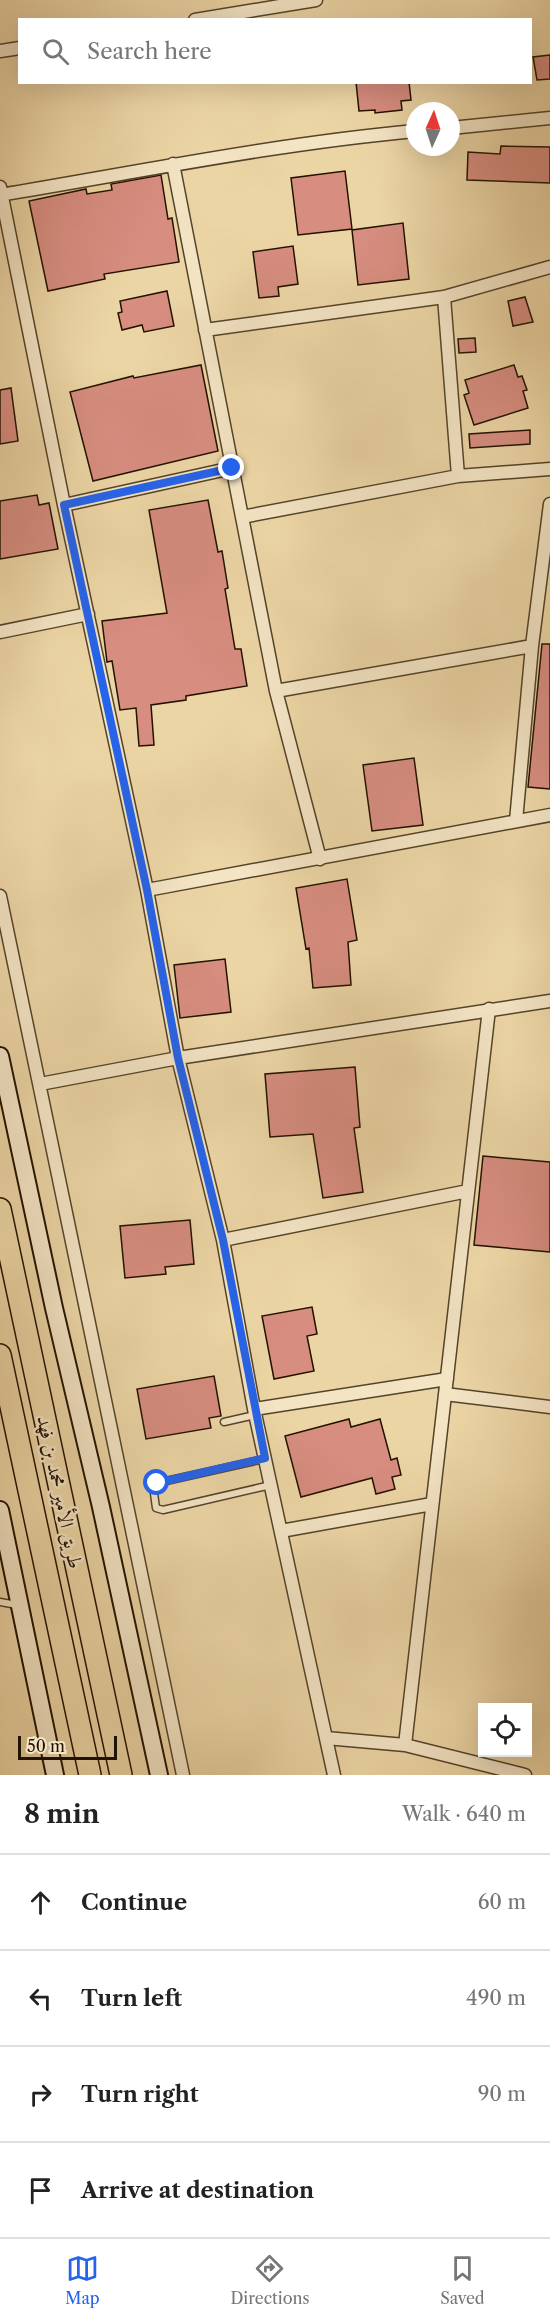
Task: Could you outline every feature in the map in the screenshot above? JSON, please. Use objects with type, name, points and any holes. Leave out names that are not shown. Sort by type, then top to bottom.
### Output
[{"type":"highway","name":"طريق الأمير محمد بن فهد","points":[[0,1209],[121,1775]]},
{"type":"highway","name":"طريق الأمير محمد بن فهد","points":[[0,1355],[90,1775]]},
{"type":"main road","points":[[0,1056],[49,1286],[101,1507],[159,1775]]},
{"type":"main road","points":[[0,1514],[21,1606],[54,1775]]},
{"type":"street","points":[[207,18],[316,0]]},
{"type":"street","points":[[0,51],[18,48]]},
{"type":"street","points":[[460,127],[550,118]]},
{"type":"street","points":[[334,1775],[255,1412],[223,1240],[178,1058],[147,890],[64,505],[1,192],[331,139],[406,132]]},
{"type":"street","points":[[173,164],[276,691],[320,859]]},
{"type":"street","points":[[205,330],[444,297],[550,267]]},
{"type":"street","points":[[444,297],[458,476]]},
{"type":"street","points":[[64,505],[232,468]]},
{"type":"street","points":[[242,517],[458,476],[550,469]]},
{"type":"street","points":[[516,821],[532,646],[550,504]]},
{"type":"street","points":[[0,632],[88,614]]},
{"type":"street","points":[[276,691],[532,646]]},
{"type":"street","points":[[147,890],[550,815]]},
{"type":"street","points":[[0,896],[183,1775]]},
{"type":"street","points":[[40,1083],[178,1058],[550,1001]]},
{"type":"street","points":[[405,1745],[489,1010]]},
{"type":"street","points":[[223,1240],[468,1191]]},
{"type":"street","points":[[255,1412],[447,1379]]},
{"type":"street","points":[[445,1394],[550,1407]]},
{"type":"street","points":[[281,1531],[432,1504]]},
{"type":"street","points":[[326,1738],[405,1745],[525,1775]]},
{"type":"lane","points":[[224,1422],[255,1412]]},
{"type":"lane","points":[[265,1458],[157,1483],[153,1486],[156,1508],[163,1510],[271,1485]]},
{"type":"lane","points":[[0,1602],[21,1606]]},
{"type":"building","points":[[550,55],[550,79],[537,80],[533,57]]},
{"type":"building","points":[[356,84],[409,84],[411,100],[401,101],[402,110],[375,113],[375,110],[359,111]]},
{"type":"building","points":[[501,146],[550,147],[550,183],[467,180],[468,152],[500,154]]},
{"type":"building","points":[[345,171],[352,229],[298,235],[291,178]]},
{"type":"building","points":[[161,175],[168,219],[172,218],[179,262],[104,274],[105,279],[48,291],[29,201],[86,189],[87,194],[112,190],[111,184]]},
{"type":"building","points":[[403,223],[409,279],[358,285],[352,230]]},
{"type":"building","points":[[293,246],[298,284],[278,287],[279,296],[259,298],[253,252]]},
{"type":"building","points":[[167,291],[174,326],[144,332],[142,325],[122,330],[118,313],[122,312],[120,301]]},
{"type":"building","points":[[525,297],[533,322],[513,326],[508,301]]},
{"type":"building","points":[[475,338],[476,352],[459,353],[458,339]]},
{"type":"building","points":[[201,365],[218,451],[93,481],[70,392],[133,376],[134,378]]},
{"type":"building","points":[[514,365],[518,377],[522,376],[527,390],[523,391],[528,408],[474,425],[464,395],[469,393],[465,380]]},
{"type":"building","points":[[11,388],[18,441],[0,444],[0,390]]},
{"type":"building","points":[[530,430],[530,444],[470,448],[469,434]]},
{"type":"building","points":[[37,495],[39,505],[49,503],[58,549],[0,559],[0,501]]},
{"type":"building","points":[[208,500],[218,552],[222,551],[228,588],[225,589],[235,649],[241,649],[247,686],[186,696],[186,700],[151,705],[154,745],[139,746],[136,708],[120,710],[112,661],[107,662],[102,621],[167,613],[149,510]]},
{"type":"building","points":[[542,644],[550,644],[550,789],[528,787]]},
{"type":"building","points":[[414,758],[423,825],[372,831],[363,765]]},
{"type":"building","points":[[347,879],[357,940],[348,942],[351,985],[313,988],[309,948],[306,949],[296,888]]},
{"type":"building","points":[[225,959],[231,1012],[180,1018],[174,965]]},
{"type":"building","points":[[355,1067],[360,1127],[354,1128],[363,1192],[323,1198],[313,1134],[270,1137],[265,1074]]},
{"type":"building","points":[[483,1156],[550,1162],[550,1252],[474,1245]]},
{"type":"building","points":[[190,1220],[194,1264],[165,1267],[166,1274],[125,1278],[120,1226]]},
{"type":"building","points":[[312,1307],[317,1334],[307,1336],[314,1371],[274,1379],[262,1316]]},
{"type":"building","points":[[214,1376],[221,1416],[209,1418],[211,1428],[146,1439],[137,1389]]},
{"type":"building","points":[[349,1419],[351,1427],[380,1419],[391,1460],[397,1458],[401,1475],[392,1477],[395,1489],[376,1494],[372,1478],[301,1497],[285,1436]]},
{"type":"route","points":[[157,1483],[265,1458],[223,1240],[178,1058],[147,890],[64,505],[232,468]]}]
